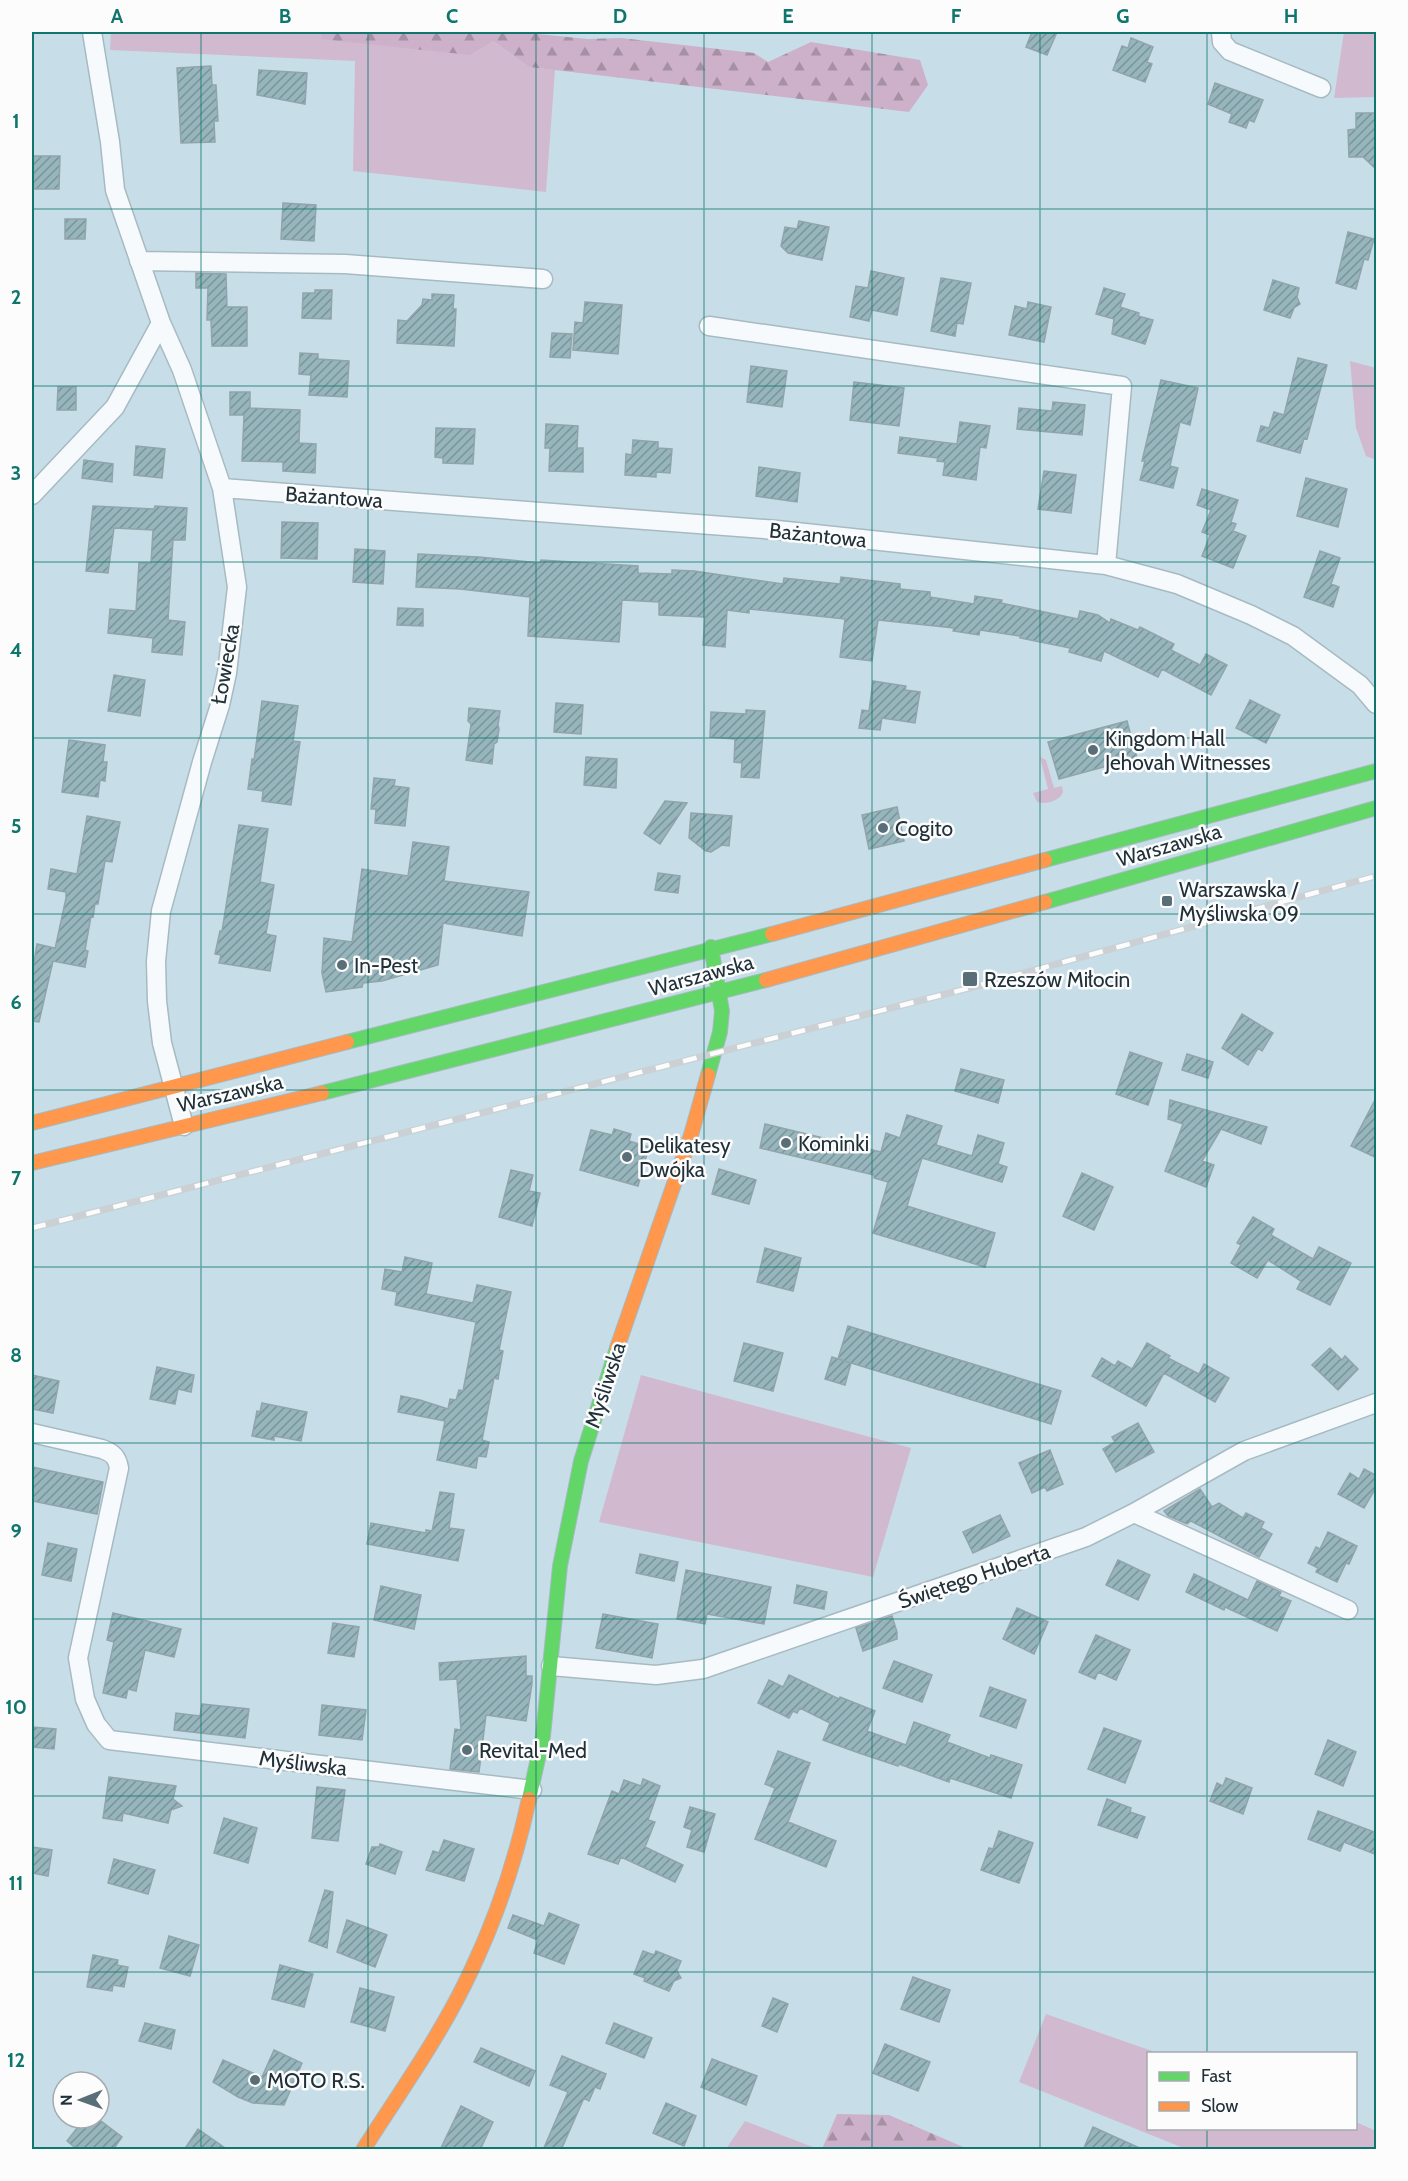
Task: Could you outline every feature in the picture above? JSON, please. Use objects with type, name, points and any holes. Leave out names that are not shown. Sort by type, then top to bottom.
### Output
[{"type":"main road","name":"Warszawska","points":[[32,1123],[936,890],[1377,771]]},
{"type":"main road","name":"Warszawska","points":[[32,1163],[577,1029],[814,968],[1377,808]]},
{"type":"main road","name":"Myśliwska","points":[[363,2150],[437,2033],[470,1974],[506,1888],[532,1790],[544,1729],[560,1566],[581,1461],[699,1107],[720,1032],[722,1011],[720,991],[711,947]]},
{"type":"street","name":"Łowiecka","points":[[92,32],[110,142],[115,190],[161,323],[182,370],[222,488],[237,587],[220,705],[202,762],[162,911],[156,961],[157,1001],[162,1043],[184,1126]]},
{"type":"street","points":[[1221,32],[1222,42],[1230,51],[1321,87]]},
{"type":"street","points":[[139,261],[345,264],[543,279]]},
{"type":"street","points":[[32,495],[115,407],[161,323]]},
{"type":"street","points":[[709,326],[1122,386],[1106,565]]},
{"type":"street","name":"Bażantowa","points":[[222,488],[777,530],[1106,565],[1177,584],[1251,615],[1293,636],[1360,685],[1377,704]]},
{"type":"street","name":"Świętego Huberta","points":[[551,1666],[656,1675],[703,1670],[1086,1537],[1134,1513],[1244,1451],[1377,1403]]},
{"type":"street","name":"Myśliwska","points":[[32,1433],[102,1449],[112,1453],[118,1460],[119,1468],[78,1658],[85,1699],[96,1724],[109,1740],[532,1790]]},
{"type":"street","points":[[1134,1513],[1348,1610]]},
{"type":"shaded area","points":[[111,32],[322,32],[320,39],[493,41],[529,67],[555,70],[546,192],[353,171],[355,61],[110,50]]},
{"type":"shaded area","points":[[1344,32],[1376,32],[1376,97],[1334,98]]},
{"type":"shaded area","points":[[1350,361],[1376,368],[1376,460],[1366,456],[1356,428]]},
{"type":"shaded area","points":[[1040,757],[1046,760],[1054,788],[1062,786],[1061,795],[1048,803],[1037,802],[1033,793],[1048,789]]},
{"type":"shaded area","points":[[641,1375],[911,1448],[873,1577],[599,1522]]},
{"type":"shaded area","points":[[1046,2014],[1155,2052],[1147,2052],[1147,2130],[1357,2130],[1357,2122],[1376,2131],[1376,2149],[1186,2149],[1019,2082]]},
{"type":"shaded area","points":[[745,2121],[818,2149],[726,2149]]},
{"type":"green space","points":[[322,32],[517,32],[588,39],[621,38],[754,53],[768,62],[811,42],[920,60],[928,85],[909,112],[529,67],[493,41],[470,55],[320,39]]},
{"type":"green space","points":[[837,2114],[889,2115],[968,2149],[822,2149]]},
{"type":"building","points":[[1032,32],[1057,32],[1047,55],[1026,47]]},
{"type":"building","points":[[1131,38],[1153,47],[1147,62],[1152,64],[1145,82],[1113,70],[1122,46],[1128,48]]},
{"type":"building","points":[[211,66],[212,85],[216,85],[218,121],[214,121],[215,142],[181,143],[177,68]]},
{"type":"building","points":[[259,70],[307,73],[305,104],[257,95]]},
{"type":"building","points":[[1215,83],[1263,100],[1254,122],[1249,120],[1246,128],[1229,122],[1232,114],[1208,104]]},
{"type":"building","points":[[1356,113],[1377,113],[1377,170],[1363,157],[1349,157],[1348,130],[1356,129]]},
{"type":"building","points":[[32,156],[60,156],[59,189],[32,189]]},
{"type":"building","points":[[283,203],[316,205],[314,241],[281,239]]},
{"type":"building","points":[[65,219],[86,219],[85,239],[65,239]]},
{"type":"building","points":[[799,221],[829,227],[822,260],[788,253],[781,246],[785,227],[797,229]]},
{"type":"building","points":[[1348,232],[1374,239],[1368,260],[1364,259],[1356,289],[1336,283]]},
{"type":"building","points":[[871,271],[904,278],[897,315],[872,310],[869,321],[850,317],[856,286],[868,288]]},
{"type":"building","points":[[196,273],[226,274],[227,307],[247,307],[247,346],[212,346],[211,320],[207,320],[208,288],[196,288]]},
{"type":"building","points":[[941,278],[971,283],[963,324],[957,323],[955,336],[931,331]]},
{"type":"building","points":[[1273,280],[1299,288],[1297,297],[1300,304],[1294,308],[1290,318],[1264,310]]},
{"type":"building","points":[[1104,288],[1125,294],[1120,307],[1153,320],[1145,344],[1112,334],[1114,319],[1096,314]]},
{"type":"building","points":[[315,290],[332,290],[331,319],[302,318],[303,293],[315,293]]},
{"type":"building","points":[[432,294],[454,295],[453,309],[456,309],[454,346],[397,343],[398,320],[407,321],[422,305],[423,299],[432,300]]},
{"type":"building","points":[[585,302],[622,305],[618,354],[573,350],[575,322],[583,323]]},
{"type":"building","points":[[1028,302],[1051,307],[1044,342],[1009,335],[1015,306],[1027,309]]},
{"type":"building","points":[[552,333],[572,334],[570,358],[550,357]]},
{"type":"building","points":[[300,353],[318,354],[318,359],[349,361],[347,397],[309,395],[311,375],[299,374]]},
{"type":"building","points":[[1298,358],[1327,365],[1307,439],[1304,438],[1300,453],[1257,441],[1261,426],[1269,428],[1274,412],[1284,415]]},
{"type":"building","points":[[751,366],[787,371],[782,407],[747,402]]},
{"type":"building","points":[[1161,380],[1198,388],[1190,425],[1180,422],[1170,466],[1178,468],[1173,488],[1140,480],[1145,461],[1142,461]]},
{"type":"building","points":[[854,382],[904,388],[899,426],[850,420]]},
{"type":"building","points":[[58,387],[76,387],[76,410],[57,410]]},
{"type":"building","points":[[230,392],[250,392],[250,408],[300,410],[299,443],[316,444],[315,473],[283,471],[283,462],[242,461],[244,415],[230,415]]},
{"type":"building","points":[[1053,402],[1085,405],[1082,435],[1017,429],[1019,408],[1052,411]]},
{"type":"building","points":[[960,422],[990,426],[986,448],[980,447],[976,480],[943,475],[945,462],[937,461],[938,458],[898,453],[900,437],[957,444]]},
{"type":"building","points":[[546,424],[578,426],[577,448],[583,448],[583,472],[549,471],[550,448],[545,448]]},
{"type":"building","points":[[436,428],[475,429],[473,464],[443,463],[443,458],[435,457]]},
{"type":"building","points":[[633,440],[658,442],[658,448],[672,449],[670,473],[656,472],[656,477],[625,475],[626,454],[632,455]]},
{"type":"building","points":[[136,446],[165,449],[162,478],[134,475]]},
{"type":"building","points":[[84,460],[113,464],[112,482],[82,478]]},
{"type":"building","points":[[759,467],[800,473],[797,502],[756,496]]},
{"type":"building","points":[[1044,471],[1076,475],[1071,513],[1038,509]]},
{"type":"building","points":[[1306,478],[1347,489],[1338,527],[1297,516]]},
{"type":"building","points":[[1202,489],[1238,500],[1231,522],[1236,524],[1233,531],[1246,536],[1233,568],[1202,556],[1210,535],[1202,532],[1211,510],[1197,505]]},
{"type":"building","points":[[93,506],[187,508],[185,540],[173,540],[168,620],[185,622],[182,655],[152,652],[153,638],[108,633],[110,609],[136,611],[139,563],[151,563],[153,530],[114,528],[108,573],[86,571]]},
{"type":"building","points":[[282,522],[318,523],[317,559],[281,558]]},
{"type":"building","points":[[355,549],[385,551],[383,584],[353,582]]},
{"type":"building","points":[[1320,551],[1340,558],[1331,584],[1339,587],[1333,607],[1304,597]]},
{"type":"building","points":[[418,554],[540,563],[541,560],[638,566],[638,573],[672,574],[672,570],[694,571],[783,584],[784,578],[840,584],[841,577],[900,584],[900,589],[930,592],[930,597],[974,604],[975,596],[1002,600],[1001,603],[1078,619],[1080,611],[1098,615],[1110,623],[1111,619],[1138,630],[1140,627],[1174,644],[1171,650],[1200,665],[1206,654],[1227,665],[1211,695],[1162,669],[1158,677],[1104,651],[1101,661],[1069,652],[1070,648],[1020,638],[1020,636],[980,630],[979,635],[953,631],[954,628],[878,620],[872,661],[840,657],[845,619],[749,609],[749,613],[727,610],[725,647],[703,645],[705,617],[659,615],[659,602],[622,600],[619,642],[528,636],[530,597],[460,589],[416,587]]},
{"type":"building","points":[[398,608],[423,609],[423,626],[397,625]]},
{"type":"building","points":[[114,675],[145,680],[140,716],[108,711]]},
{"type":"building","points":[[873,681],[906,686],[905,690],[920,692],[915,723],[882,718],[880,730],[859,728],[862,710],[869,711]]},
{"type":"building","points":[[1250,700],[1280,715],[1266,743],[1236,728]]},
{"type":"building","points":[[262,701],[298,706],[293,741],[300,742],[291,805],[262,801],[263,791],[248,789]]},
{"type":"building","points":[[556,703],[583,705],[581,734],[554,732]]},
{"type":"building","points":[[469,708],[500,711],[492,764],[466,760],[471,724],[468,721]]},
{"type":"building","points":[[746,710],[765,711],[759,778],[741,777],[742,763],[734,762],[735,739],[710,737],[711,712],[746,714]]},
{"type":"building","name":"Kingdom Hall Jehovah Witnesses","points":[[1127,721],[1137,758],[1059,779],[1048,742]]},
{"type":"building","points":[[69,740],[105,745],[103,762],[107,762],[105,781],[100,780],[98,797],[62,792]]},
{"type":"building","points":[[586,757],[617,759],[616,788],[584,785]]},
{"type":"building","points":[[374,778],[395,780],[394,786],[409,788],[405,826],[375,823],[376,809],[371,809]]},
{"type":"building","points":[[665,801],[687,803],[660,844],[644,833]]},
{"type":"building","name":"Cogito","points":[[897,807],[904,841],[869,849],[862,815]]},
{"type":"building","points":[[691,813],[732,816],[729,846],[722,845],[711,852],[706,851],[689,838]]},
{"type":"building","points":[[87,816],[120,822],[112,862],[105,861],[98,904],[95,904],[93,917],[91,916],[85,950],[88,951],[85,967],[53,961],[39,1022],[32,1021],[32,974],[37,944],[55,949],[66,898],[66,892],[48,889],[51,869],[77,874]]},
{"type":"building","points":[[239,825],[268,829],[260,882],[274,885],[266,934],[276,936],[270,971],[219,963],[221,955],[215,954],[220,931],[222,931]]},
{"type":"building","points":[[413,842],[449,847],[444,881],[529,892],[522,936],[443,923],[438,965],[382,981],[363,983],[362,987],[326,992],[322,973],[324,938],[352,942],[362,869],[408,876]]},
{"type":"building","points":[[658,873],[680,876],[678,893],[655,890]]},
{"type":"building","points":[[1242,1014],[1273,1033],[1262,1051],[1258,1048],[1248,1065],[1222,1048]]},
{"type":"building","points":[[1130,1052],[1162,1063],[1148,1105],[1116,1094]]},
{"type":"building","points":[[1187,1054],[1213,1062],[1208,1078],[1182,1070]]},
{"type":"building","points":[[961,1069],[1004,1080],[998,1103],[955,1091]]},
{"type":"building","points":[[1377,1096],[1377,1158],[1351,1146]]},
{"type":"building","points":[[1170,1100],[1267,1127],[1261,1144],[1221,1129],[1202,1161],[1214,1165],[1206,1187],[1165,1171],[1183,1124],[1168,1119]]},
{"type":"building","points":[[907,1115],[942,1126],[936,1145],[972,1156],[978,1135],[1004,1143],[998,1164],[1007,1167],[1002,1182],[922,1158],[907,1206],[995,1233],[985,1267],[873,1233],[888,1182],[874,1178],[874,1175],[760,1148],[765,1124],[881,1152],[886,1133],[900,1138]]},
{"type":"building","points":[[614,1129],[631,1134],[629,1141],[649,1147],[638,1186],[580,1170],[591,1130],[612,1135]]},
{"type":"building","points":[[719,1169],[756,1180],[749,1204],[712,1194]]},
{"type":"building","points":[[511,1170],[533,1175],[529,1191],[540,1193],[532,1226],[499,1217]]},
{"type":"building","points":[[1082,1173],[1113,1187],[1094,1230],[1063,1216]]},
{"type":"building","points":[[1253,1217],[1274,1229],[1271,1235],[1313,1259],[1319,1247],[1351,1263],[1330,1305],[1297,1289],[1301,1281],[1268,1260],[1257,1278],[1231,1263],[1241,1245],[1237,1243]]},
{"type":"building","points":[[765,1248],[801,1258],[793,1291],[757,1282]]},
{"type":"building","points":[[405,1257],[432,1263],[426,1294],[473,1303],[477,1285],[511,1292],[499,1350],[503,1351],[498,1379],[494,1378],[482,1440],[489,1442],[486,1457],[478,1456],[476,1468],[437,1460],[445,1421],[398,1412],[401,1396],[448,1409],[450,1399],[456,1400],[459,1390],[463,1391],[476,1322],[395,1305],[397,1292],[382,1289],[385,1269],[402,1272]]},
{"type":"building","points":[[848,1326],[1061,1391],[1051,1424],[838,1359]]},
{"type":"building","points":[[744,1343],[783,1353],[773,1391],[734,1381]]},
{"type":"building","points":[[1147,1343],[1170,1356],[1168,1358],[1199,1374],[1204,1364],[1229,1378],[1215,1402],[1164,1373],[1146,1406],[1092,1376],[1102,1358],[1115,1366],[1118,1361],[1132,1369]]},
{"type":"building","points":[[1330,1348],[1342,1360],[1345,1356],[1358,1369],[1338,1390],[1312,1365]]},
{"type":"building","points":[[832,1357],[851,1363],[845,1385],[825,1379]]},
{"type":"building","points":[[157,1367],[194,1375],[191,1392],[178,1389],[175,1404],[150,1399]]},
{"type":"building","points":[[32,1375],[59,1381],[53,1413],[32,1409]]},
{"type":"building","points":[[262,1403],[307,1412],[301,1441],[274,1436],[274,1440],[252,1436],[257,1411],[260,1412]]},
{"type":"building","points":[[1138,1423],[1154,1452],[1116,1472],[1103,1449],[1115,1442],[1112,1437]]},
{"type":"building","points":[[1050,1450],[1063,1484],[1047,1491],[1045,1487],[1032,1493],[1019,1463]]},
{"type":"building","points":[[32,1467],[103,1482],[97,1514],[32,1501]]},
{"type":"building","points":[[1364,1469],[1377,1476],[1377,1486],[1364,1508],[1338,1494],[1350,1473],[1359,1479]]},
{"type":"building","points":[[1200,1489],[1212,1507],[1219,1503],[1243,1518],[1246,1513],[1264,1522],[1261,1528],[1272,1534],[1259,1557],[1191,1521],[1187,1524],[1168,1516],[1164,1511]]},
{"type":"building","points":[[440,1492],[454,1494],[449,1528],[464,1530],[458,1561],[367,1544],[371,1523],[426,1533],[426,1530],[432,1531]]},
{"type":"building","points":[[1000,1515],[1010,1536],[973,1553],[963,1532]]},
{"type":"building","points":[[1328,1532],[1357,1546],[1337,1582],[1316,1572],[1318,1568],[1308,1563],[1316,1547],[1320,1549]]},
{"type":"building","points":[[48,1543],[77,1549],[71,1581],[42,1575]]},
{"type":"building","points":[[640,1554],[678,1562],[674,1581],[636,1573]]},
{"type":"building","points":[[1118,1560],[1150,1575],[1138,1600],[1106,1585]]},
{"type":"building","points":[[686,1570],[771,1587],[764,1624],[707,1614],[705,1624],[677,1619]]},
{"type":"building","points":[[1194,1574],[1248,1600],[1257,1581],[1281,1592],[1279,1596],[1291,1601],[1277,1631],[1186,1592]]},
{"type":"building","points":[[797,1585],[827,1592],[824,1609],[794,1603]]},
{"type":"building","points":[[381,1586],[421,1595],[414,1629],[374,1620]]},
{"type":"building","points":[[1017,1608],[1048,1622],[1034,1654],[1003,1639]]},
{"type":"building","points":[[113,1613],[181,1629],[174,1657],[145,1650],[136,1691],[128,1689],[126,1698],[103,1693],[114,1642],[107,1640]]},
{"type":"building","points":[[603,1614],[658,1624],[652,1658],[596,1648]]},
{"type":"building","points":[[892,1616],[897,1639],[863,1651],[856,1628]]},
{"type":"building","points":[[333,1623],[359,1627],[354,1657],[328,1653]]},
{"type":"building","points":[[1096,1635],[1130,1650],[1116,1680],[1098,1672],[1095,1679],[1079,1672]]},
{"type":"building","points":[[526,1656],[526,1676],[532,1676],[532,1684],[526,1721],[486,1715],[479,1772],[450,1769],[455,1729],[461,1730],[457,1679],[440,1680],[439,1663]]},
{"type":"building","points":[[894,1661],[932,1675],[922,1702],[883,1688]]},
{"type":"building","points":[[789,1675],[839,1699],[840,1697],[875,1711],[867,1731],[906,1745],[914,1722],[950,1735],[947,1742],[990,1758],[991,1755],[1022,1765],[1011,1798],[950,1778],[949,1782],[823,1740],[830,1723],[800,1708],[797,1713],[793,1711],[789,1718],[758,1703],[769,1680],[783,1687]]},
{"type":"building","points":[[990,1687],[1026,1700],[1016,1728],[980,1716]]},
{"type":"building","points":[[202,1704],[249,1709],[245,1738],[174,1730],[176,1713],[200,1716]]},
{"type":"building","points":[[322,1705],[366,1710],[362,1740],[319,1735]]},
{"type":"building","points":[[32,1727],[56,1729],[54,1749],[32,1747]]},
{"type":"building","points":[[1104,1728],[1141,1741],[1125,1783],[1088,1769]]},
{"type":"building","points":[[1328,1740],[1356,1752],[1343,1786],[1315,1774]]},
{"type":"building","points":[[778,1751],[810,1763],[788,1822],[836,1841],[826,1867],[755,1839],[775,1788],[765,1784]]},
{"type":"building","points":[[109,1777],[176,1786],[173,1799],[182,1806],[171,1810],[168,1823],[123,1813],[122,1821],[103,1818]]},
{"type":"building","points":[[1226,1778],[1252,1788],[1243,1814],[1210,1801],[1217,1783],[1223,1786]]},
{"type":"building","points":[[643,1779],[660,1786],[648,1820],[655,1822],[645,1847],[683,1865],[675,1882],[621,1857],[618,1864],[588,1854],[612,1791],[619,1794],[624,1780],[641,1786]]},
{"type":"building","points":[[317,1787],[345,1790],[338,1841],[312,1838]]},
{"type":"building","points":[[1107,1799],[1131,1808],[1130,1812],[1145,1817],[1137,1838],[1098,1825]]},
{"type":"building","points":[[690,1807],[715,1814],[704,1852],[687,1847],[692,1830],[684,1827]]},
{"type":"building","points":[[1318,1811],[1377,1833],[1377,1855],[1344,1842],[1340,1851],[1308,1839]]},
{"type":"building","points":[[224,1818],[257,1828],[248,1863],[214,1853]]},
{"type":"building","points":[[999,1831],[1033,1843],[1019,1883],[981,1870],[989,1848],[993,1849]]},
{"type":"building","points":[[444,1840],[474,1849],[464,1881],[426,1870],[433,1851],[439,1853]]},
{"type":"building","points":[[380,1844],[402,1852],[395,1874],[366,1864],[372,1847],[379,1847]]},
{"type":"building","points":[[32,1847],[52,1850],[48,1876],[32,1873]]},
{"type":"building","points":[[114,1859],[155,1870],[148,1894],[108,1883]]},
{"type":"building","points":[[325,1890],[333,1892],[327,1948],[309,1941]]},
{"type":"building","points":[[549,1913],[579,1925],[564,1964],[534,1953],[538,1940],[508,1928],[513,1915],[544,1926]]},
{"type":"building","points":[[347,1920],[387,1935],[375,1967],[337,1952]]},
{"type":"building","points":[[169,1936],[199,1945],[190,1976],[160,1968]]},
{"type":"building","points":[[643,1951],[654,1955],[656,1951],[681,1961],[677,1971],[681,1978],[674,1981],[669,1991],[644,1981],[645,1978],[634,1974]]},
{"type":"building","points":[[93,1955],[118,1960],[117,1965],[128,1967],[124,1987],[113,1985],[112,1991],[87,1987]]},
{"type":"building","points":[[280,1965],[313,1974],[304,2007],[272,1999]]},
{"type":"building","points":[[913,1977],[950,1990],[939,2022],[901,2009]]},
{"type":"building","points":[[360,1988],[394,1997],[385,2031],[351,2022]]},
{"type":"building","points":[[773,1998],[788,2004],[777,2032],[762,2026]]},
{"type":"building","points":[[145,2023],[175,2030],[171,2049],[139,2041]]},
{"type":"building","points":[[614,2023],[652,2038],[644,2058],[606,2043]]},
{"type":"building","points":[[885,2044],[930,2062],[918,2091],[873,2073]]},
{"type":"building","points":[[481,2048],[535,2071],[529,2086],[474,2062]]},
{"type":"building","name":"MOTO R.S.","points":[[274,2050],[302,2063],[284,2105],[253,2103],[213,2082],[223,2060],[262,2077]]},
{"type":"building","points":[[562,2056],[606,2074],[600,2089],[595,2087],[589,2101],[584,2098],[561,2150],[543,2150],[568,2092],[550,2085]]},
{"type":"building","points":[[712,2059],[757,2076],[746,2105],[701,2087]]},
{"type":"building","points":[[666,2103],[696,2116],[684,2146],[653,2133]]},
{"type":"building","points":[[461,2106],[493,2122],[480,2150],[440,2150]]},
{"type":"building","points":[[1093,2127],[1144,2150],[1083,2150]]},
{"type":"building","points":[[111,2129],[122,2137],[113,2150],[78,2150],[67,2141],[76,2130]]},
{"type":"building","points":[[198,2129],[228,2150],[184,2150]]},
{"type":"railway","points":[[32,1228],[973,987],[1376,876]]},
{"type":"traffic: fast","points":[[1045,860],[1376,771]]},
{"type":"traffic: fast","points":[[1045,902],[1376,808]]},
{"type":"traffic: fast","points":[[347,1042],[772,934]]},
{"type":"traffic: fast","points":[[708,1075],[720,1032],[722,1011],[711,947]]},
{"type":"traffic: fast","points":[[322,1093],[766,980]]},
{"type":"traffic: fast","points":[[529,1799],[543,1736],[560,1566],[581,1461],[617,1348]]},
{"type":"traffic: slow","points":[[772,934],[1045,860]]},
{"type":"traffic: slow","points":[[766,980],[1045,902]]},
{"type":"traffic: slow","points":[[32,1123],[347,1042]]},
{"type":"traffic: slow","points":[[617,1348],[691,1135],[708,1075]]},
{"type":"traffic: slow","points":[[32,1163],[322,1093]]},
{"type":"traffic: slow","points":[[363,2150],[433,2041],[470,1973],[505,1888],[529,1799]]},
{"type":"place","name":"Kingdom Hall Jehovah Witnesses","points":[[1093,750]]},
{"type":"place","name":"Cogito","points":[[883,828]]},
{"type":"place","name":"Warszawska / Myśliwska 09","points":[[1167,901]]},
{"type":"place","name":"In-Pest","points":[[342,965]]},
{"type":"place","name":"Rzeszów Miłocin","points":[[970,979]]},
{"type":"place","name":"Kominki","points":[[786,1143]]},
{"type":"place","name":"Delikatesy Dwójka","points":[[627,1157]]},
{"type":"place","name":"Revital-Med","points":[[467,1750]]},
{"type":"place","name":"MOTO R.S.","points":[[255,2080]]}]
